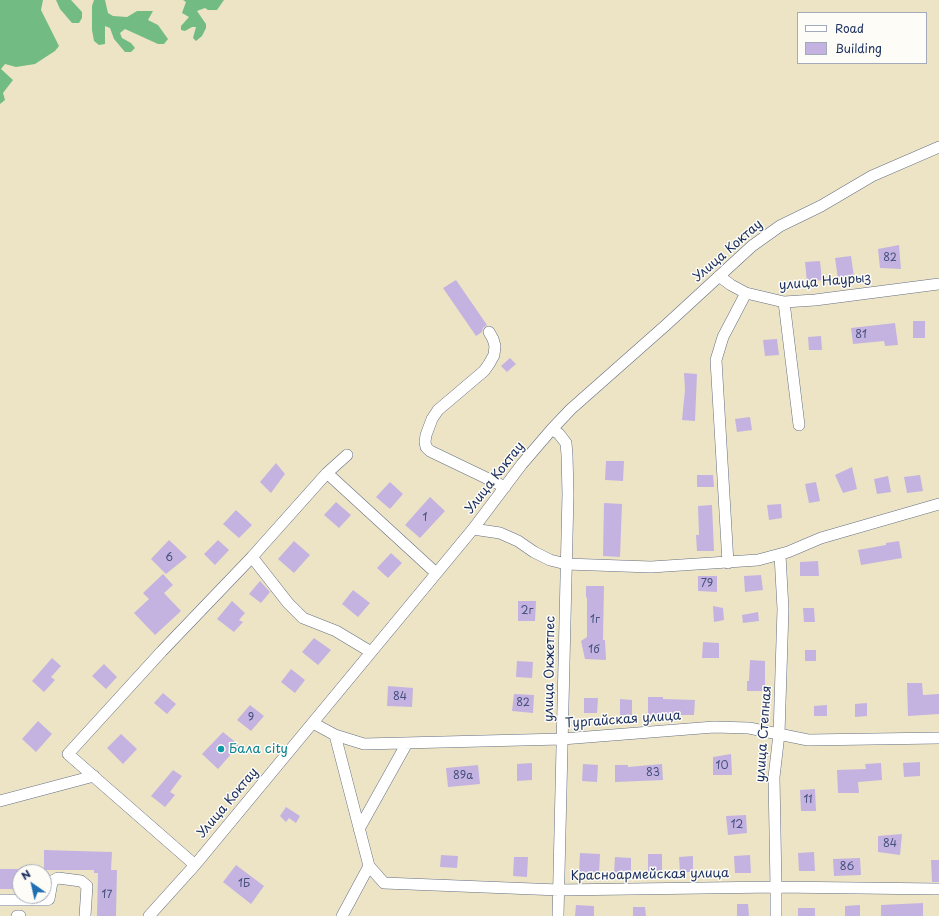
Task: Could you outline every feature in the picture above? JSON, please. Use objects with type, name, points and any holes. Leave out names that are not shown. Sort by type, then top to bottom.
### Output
[{"type":"street","name":"Улица Коктау","points":[[150,916],[195,865],[371,652],[472,529],[522,464],[552,429],[588,393],[666,325],[752,246],[780,226],[821,206],[872,176],[939,147]]},
{"type":"street","name":"улица Наурыз","points":[[719,276],[730,285],[746,293],[784,302],[815,300],[939,284]]},
{"type":"street","points":[[728,562],[716,360],[723,337],[746,293]]},
{"type":"street","points":[[784,302],[799,424]]},
{"type":"street","points":[[489,332],[495,346],[494,356],[484,371],[438,410],[432,419],[425,442],[426,447],[430,451],[505,487]]},
{"type":"street","name":"улица Окжетпес","points":[[552,429],[560,434],[566,443],[567,455],[558,916]]},
{"type":"street","points":[[195,865],[68,754],[162,651],[252,557],[327,473],[347,455]]},
{"type":"street","points":[[327,473],[436,573]]},
{"type":"street","points":[[472,529],[500,534],[518,541],[534,552],[550,560],[566,564],[651,568],[758,560],[780,555],[821,538],[939,504]]},
{"type":"street","name":"улица Степная","points":[[776,916],[774,777],[780,734],[783,609],[780,555]]},
{"type":"street","points":[[252,557],[288,603],[303,618],[336,631],[371,652]]},
{"type":"street","name":"Тургайская улица","points":[[312,723],[335,735],[364,744],[562,739],[714,728],[749,728],[808,740],[939,738]]},
{"type":"street","points":[[335,735],[368,866],[342,916]]},
{"type":"street","points":[[359,829],[407,743]]},
{"type":"street","points":[[0,801],[94,776]]},
{"type":"street","name":"Красноармейская улица","points":[[368,866],[384,883],[559,890],[776,887],[939,889]]},
{"type":"street","points":[[0,900],[44,901],[49,899],[52,882],[54,880],[58,878],[81,881],[87,886],[85,916]]},
{"type":"green space","points":[[0,0],[43,0],[41,10],[59,46],[55,51],[35,64],[16,67],[5,64],[1,69],[13,80],[3,93],[5,100],[0,104]]},
{"type":"green space","points":[[56,0],[71,0],[82,12],[82,18],[79,23],[72,23],[60,9]]},
{"type":"green space","points":[[94,0],[105,0],[108,13],[113,16],[127,17],[137,11],[153,11],[148,20],[158,25],[168,39],[164,44],[158,44],[125,29],[120,33],[122,38],[131,43],[135,48],[131,52],[125,52],[114,39],[110,28],[105,26],[105,44],[99,45],[94,41],[92,30],[92,6]]},
{"type":"green space","points":[[183,0],[224,0],[217,10],[208,10],[205,8],[197,11],[206,24],[206,28],[202,36],[196,41],[193,38],[196,27],[192,27],[185,31],[181,30],[181,26],[189,17],[182,13],[186,2]]},
{"type":"building","points":[[899,245],[901,269],[880,268],[878,249]]},
{"type":"building","points":[[851,256],[854,277],[838,279],[835,258]]},
{"type":"building","points":[[820,261],[822,280],[807,282],[805,262]]},
{"type":"building","points":[[456,280],[487,325],[483,328],[482,332],[476,336],[443,288]]},
{"type":"building","points":[[913,321],[925,321],[925,338],[913,338]]},
{"type":"building","points":[[895,323],[898,345],[885,346],[884,341],[853,344],[851,328]]},
{"type":"building","points":[[821,336],[822,350],[809,350],[808,337]]},
{"type":"building","points":[[777,339],[779,355],[765,356],[763,340]]},
{"type":"building","points":[[510,358],[516,364],[507,372],[501,366]]},
{"type":"building","points":[[684,373],[697,374],[695,421],[682,420],[685,390]]},
{"type":"building","points":[[750,417],[752,430],[737,432],[735,419]]},
{"type":"building","points":[[606,461],[624,461],[623,481],[605,480]]},
{"type":"building","points":[[276,463],[285,474],[271,493],[260,482]]},
{"type":"building","points":[[852,467],[857,489],[843,493],[835,475]]},
{"type":"building","points":[[697,475],[713,475],[714,487],[697,487]]},
{"type":"building","points":[[920,475],[923,491],[907,493],[904,477]]},
{"type":"building","points":[[888,476],[891,492],[877,494],[874,479]]},
{"type":"building","points":[[390,482],[403,494],[390,509],[376,497]]},
{"type":"building","points":[[816,482],[820,501],[809,503],[805,484]]},
{"type":"building","points":[[430,497],[445,511],[420,538],[405,525]]},
{"type":"building","points":[[336,502],[351,515],[339,528],[324,515]]},
{"type":"building","points":[[604,503],[622,504],[620,557],[603,556]]},
{"type":"building","points":[[781,504],[782,518],[769,520],[767,505]]},
{"type":"building","points":[[712,505],[714,551],[697,551],[696,535],[699,535],[698,506]]},
{"type":"building","points":[[236,510],[252,525],[239,538],[223,524]]},
{"type":"building","points":[[169,540],[187,557],[166,574],[151,559]]},
{"type":"building","points":[[218,540],[229,550],[215,565],[204,554]]},
{"type":"building","points":[[294,541],[310,555],[294,573],[278,559]]},
{"type":"building","points":[[899,541],[902,558],[861,565],[858,550]]},
{"type":"building","points":[[391,553],[402,563],[388,578],[377,568]]},
{"type":"building","points":[[818,561],[819,576],[800,576],[800,562]]},
{"type":"building","points":[[163,574],[173,585],[164,593],[181,611],[155,635],[134,613],[149,599],[143,593]]},
{"type":"building","points":[[761,575],[763,590],[745,592],[744,576]]},
{"type":"building","points":[[698,576],[717,576],[717,592],[698,591]]},
{"type":"building","points":[[260,581],[270,592],[261,603],[249,594]]},
{"type":"building","points":[[586,586],[604,586],[603,640],[605,640],[606,660],[585,659],[581,641],[587,637]]},
{"type":"building","points":[[353,590],[370,603],[358,617],[342,604]]},
{"type":"building","points":[[232,601],[245,613],[239,620],[243,622],[234,632],[217,619]]},
{"type":"building","points":[[518,601],[536,601],[535,621],[518,621]]},
{"type":"building","points":[[713,606],[723,608],[724,620],[714,622]]},
{"type":"building","points":[[803,608],[814,608],[815,622],[804,622]]},
{"type":"building","points":[[758,612],[759,621],[743,623],[742,615]]},
{"type":"building","points":[[314,638],[331,650],[318,665],[302,652]]},
{"type":"building","points":[[703,642],[719,643],[719,658],[702,658]]},
{"type":"building","points":[[805,650],[816,650],[816,661],[805,661]]},
{"type":"building","points":[[52,658],[61,666],[51,677],[55,680],[44,692],[32,681]]},
{"type":"building","points":[[750,660],[765,661],[765,691],[747,691]]},
{"type":"building","points":[[517,661],[533,662],[532,678],[516,677]]},
{"type":"building","points":[[104,664],[117,677],[106,689],[92,676]]},
{"type":"building","points":[[291,669],[305,680],[295,693],[281,682]]},
{"type":"building","points":[[907,683],[922,683],[923,695],[939,694],[939,714],[908,716]]},
{"type":"building","points":[[388,686],[413,688],[412,707],[387,706]]},
{"type":"building","points":[[163,693],[176,704],[167,714],[154,703]]},
{"type":"building","points":[[514,694],[534,695],[533,713],[512,711]]},
{"type":"building","points":[[648,697],[695,700],[694,715],[648,715]]},
{"type":"building","points":[[584,698],[598,698],[597,713],[584,713]]},
{"type":"building","points":[[620,699],[632,700],[632,715],[620,715]]},
{"type":"building","points":[[867,703],[867,716],[855,717],[855,704]]},
{"type":"building","points":[[250,705],[264,716],[251,731],[237,720]]},
{"type":"building","points":[[827,705],[827,716],[814,716],[814,706]]},
{"type":"building","points":[[38,721],[52,734],[36,752],[22,739]]},
{"type":"building","name":"Бала city","points":[[223,732],[239,745],[218,769],[202,754]]},
{"type":"building","points":[[121,734],[137,749],[123,764],[107,748]]},
{"type":"building","points":[[731,754],[732,775],[713,775],[713,757]]},
{"type":"building","points":[[920,762],[920,776],[904,777],[903,763]]},
{"type":"building","points":[[532,763],[532,780],[517,781],[517,764]]},
{"type":"building","points":[[881,763],[882,780],[858,782],[859,793],[838,793],[837,770],[866,769],[865,764]]},
{"type":"building","points":[[583,764],[598,765],[597,782],[582,781]]},
{"type":"building","points":[[662,764],[663,780],[615,782],[615,765],[628,765],[628,767]]},
{"type":"building","points":[[478,765],[480,784],[448,787],[446,768]]},
{"type":"building","points":[[173,770],[182,776],[170,792],[175,795],[165,807],[151,796]]},
{"type":"building","points":[[815,789],[816,811],[801,811],[800,790]]},
{"type":"building","points":[[286,807],[300,816],[296,823],[289,818],[286,822],[280,816]]},
{"type":"building","points":[[746,815],[747,833],[728,835],[726,816]]},
{"type":"building","points":[[902,834],[900,855],[878,852],[878,836]]},
{"type":"building","points":[[44,850],[112,852],[111,870],[117,870],[116,916],[97,916],[98,873],[94,873],[94,870],[52,870],[52,864],[44,864]]},
{"type":"building","points":[[814,852],[815,871],[799,871],[798,853]]},
{"type":"building","points":[[580,853],[600,854],[599,874],[579,873]]},
{"type":"building","points":[[648,854],[662,854],[662,874],[648,874]]},
{"type":"building","points":[[441,855],[458,856],[457,868],[440,867]]},
{"type":"building","points":[[750,855],[751,873],[735,873],[734,856]]},
{"type":"building","points":[[693,856],[693,872],[680,872],[679,857]]},
{"type":"building","points":[[514,857],[528,857],[527,877],[513,876]]},
{"type":"building","points":[[615,857],[631,858],[631,874],[614,873]]},
{"type":"building","points":[[860,858],[861,875],[834,876],[833,859]]},
{"type":"building","points":[[931,860],[939,860],[939,882],[932,882]]},
{"type":"building","points":[[236,865],[264,886],[251,904],[223,882]]},
{"type":"building","points":[[0,869],[12,869],[12,889],[0,889]]},
{"type":"building","points":[[923,903],[923,916],[881,916],[881,905]]},
{"type":"building","points":[[737,904],[748,904],[749,916],[737,916]]},
{"type":"building","points":[[576,905],[594,906],[594,916],[575,916]]},
{"type":"building","points":[[860,905],[860,916],[845,916],[845,906]]},
{"type":"building","points":[[633,907],[645,907],[646,916],[633,916]]},
{"type":"building","points":[[798,908],[815,908],[815,916],[798,916]]},
{"type":"place","name":"Бала city","points":[[221,749]]}]
